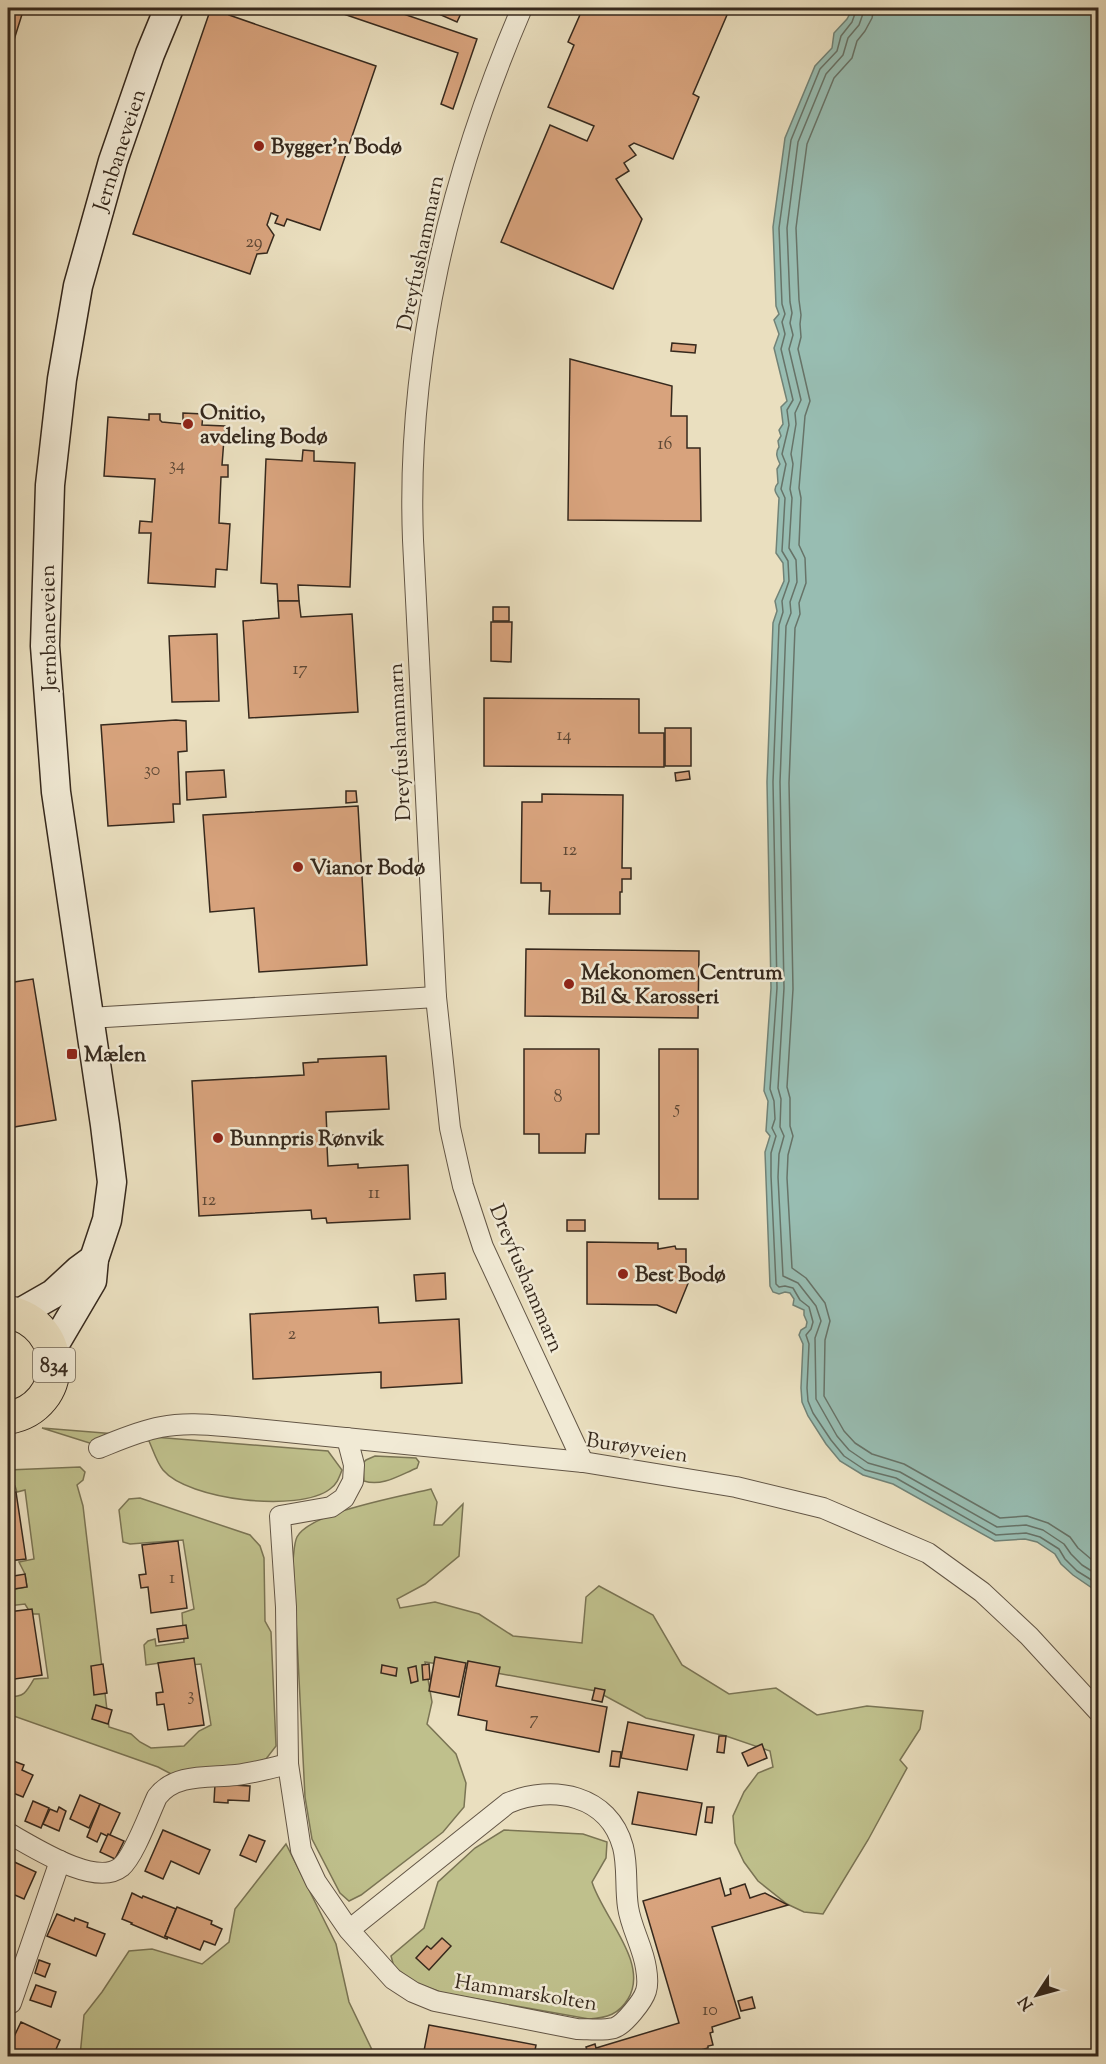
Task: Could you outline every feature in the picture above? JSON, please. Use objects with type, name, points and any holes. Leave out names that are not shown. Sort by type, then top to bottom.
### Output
[{"type":"main road","name":"834","points":[[8,1418],[29,1411],[47,1392],[53,1375],[54,1357],[40,1328],[13,1313]]},
{"type":"street","name":"Jernbaneveien","points":[[52,1349],[92,1281],[94,1259],[107,1220],[111,1175],[56,792],[45,646],[50,485],[62,379],[78,286],[113,161],[150,54],[169,8]]},
{"type":"street","name":"Dreyfushammarn","points":[[522,8],[482,109],[455,191],[426,330],[411,488],[436,997],[450,1128],[466,1196],[483,1247],[583,1462]]},
{"type":"street","points":[[88,1018],[436,997]]},
{"type":"street","points":[[13,1313],[53,1294],[94,1259]]},
{"type":"street","name":"Burøyveien","points":[[99,1448],[136,1433],[160,1427],[194,1424],[583,1462],[736,1487],[823,1508],[928,1553],[982,1592],[1029,1636],[1098,1711]]},
{"type":"street","name":"Hammarskolten","points":[[347,1438],[354,1465],[354,1481],[344,1498],[330,1507],[280,1516],[286,1607],[288,1764],[301,1850],[316,1882],[349,1930],[393,1979],[413,1992],[435,2001],[577,2029],[599,2030],[616,2028],[636,2008],[646,1991],[646,1968],[628,1909],[624,1850],[618,1832],[594,1805],[578,1798],[536,1795],[508,1803],[349,1930]]},
{"type":"street","points":[[8,1833],[60,1861],[88,1871],[112,1872],[122,1866],[129,1857],[157,1797],[171,1784],[186,1779],[239,1775],[288,1764]]},
{"type":"street","points":[[11,2004],[60,1861]]},
{"type":"green space","points":[[42,1428],[328,1451],[342,1470],[338,1481],[330,1489],[315,1496],[294,1500],[244,1500],[195,1489],[176,1480],[163,1470],[149,1441],[113,1441],[99,1446]]},
{"type":"green space","points":[[375,1456],[416,1458],[419,1462],[417,1468],[391,1479],[377,1482],[364,1481],[363,1463]]},
{"type":"green space","points":[[80,1467],[85,1472],[83,1480],[77,1485],[83,1506],[109,1727],[131,1734],[151,1748],[184,1746],[199,1731],[211,1725],[201,1664],[190,1665],[189,1659],[146,1665],[144,1645],[155,1639],[156,1646],[184,1642],[182,1613],[194,1609],[183,1540],[130,1544],[123,1542],[119,1510],[129,1499],[140,1498],[250,1535],[260,1546],[264,1558],[265,1621],[271,1632],[276,1746],[266,1759],[249,1767],[173,1775],[158,1767],[8,1714],[8,1697],[24,1693],[34,1679],[48,1678],[39,1614],[31,1614],[25,1604],[8,1606],[8,1590],[27,1587],[25,1574],[19,1562],[34,1559],[25,1490],[17,1492],[15,1486],[8,1486],[8,1470]]},
{"type":"green space","points":[[431,1489],[437,1502],[434,1525],[442,1525],[463,1504],[459,1556],[425,1584],[397,1599],[400,1608],[435,1602],[479,1614],[513,1636],[582,1643],[586,1597],[599,1586],[653,1615],[682,1665],[729,1694],[776,1688],[817,1715],[867,1706],[923,1711],[920,1729],[900,1760],[907,1768],[868,1840],[823,1914],[804,1912],[787,1904],[758,1881],[744,1862],[735,1843],[733,1816],[744,1792],[758,1773],[773,1767],[770,1751],[726,1736],[646,1718],[596,1691],[425,1662],[432,1702],[427,1724],[456,1754],[466,1783],[464,1807],[443,1832],[361,1895],[349,1901],[340,1893],[312,1839],[305,1797],[293,1560],[295,1542],[305,1528],[319,1520],[358,1506]]},
{"type":"green space","points":[[504,1830],[583,1834],[607,1842],[606,1858],[592,1882],[629,1955],[633,1970],[633,1985],[628,1999],[616,2012],[601,2018],[589,2019],[443,1993],[416,1983],[394,1967],[391,1956],[424,1928],[438,1882],[475,1848]]},
{"type":"green space","points":[[286,1844],[336,1944],[349,2002],[375,2056],[80,2056],[84,2015],[129,1951],[152,1949],[202,1964],[229,1942],[235,1909]]},
{"type":"water","points":[[853,8],[1098,8],[1098,1592],[1073,1575],[1061,1564],[1055,1554],[1037,1542],[1025,1539],[995,1541],[893,1484],[863,1475],[840,1461],[826,1444],[802,1402],[803,1344],[799,1335],[807,1322],[804,1310],[793,1305],[794,1299],[790,1293],[773,1292],[770,1286],[765,1152],[770,1136],[766,1131],[768,1101],[764,1091],[771,988],[767,782],[773,623],[777,611],[775,601],[784,581],[783,563],[776,553],[779,498],[775,489],[778,483],[777,469],[780,464],[777,458],[778,441],[781,436],[779,430],[783,424],[781,407],[787,401],[774,348],[779,334],[774,320],[779,314],[776,306],[773,227],[785,138],[815,66],[832,48],[834,33],[847,19]]},
{"type":"building","points":[[8,8],[24,8],[8,59]]},
{"type":"building","points":[[211,8],[232,8],[229,15],[376,66],[320,230],[287,219],[284,226],[275,223],[278,216],[271,213],[267,225],[274,235],[267,253],[257,254],[250,274],[133,234]]},
{"type":"building","points":[[326,8],[386,8],[477,39],[453,109],[441,104],[458,53]]},
{"type":"building","points":[[436,8],[463,9],[457,22],[434,12]]},
{"type":"building","points":[[583,8],[730,8],[693,94],[699,97],[673,159],[634,143],[629,146],[636,155],[624,163],[629,171],[616,179],[642,219],[613,289],[501,242],[550,125],[587,141],[594,126],[548,107],[574,45],[568,42]]},
{"type":"building","points":[[672,343],[696,345],[695,353],[671,351]]},
{"type":"building","points":[[570,359],[672,386],[671,416],[687,416],[687,448],[700,448],[701,521],[568,520]]},
{"type":"building","points":[[183,413],[203,414],[202,425],[225,426],[222,465],[228,465],[228,477],[221,477],[219,523],[230,524],[227,570],[216,569],[215,587],[148,583],[151,533],[139,533],[140,521],[152,522],[155,479],[104,476],[108,417],[149,420],[149,414],[160,414],[162,422],[183,424]]},
{"type":"building","points":[[8,428],[10,428],[11,466],[8,466]]},
{"type":"building","points":[[303,450],[314,451],[314,461],[355,463],[350,587],[298,585],[299,601],[278,601],[277,584],[261,583],[266,459],[302,461]]},
{"type":"building","points":[[278,601],[299,601],[301,617],[352,614],[358,712],[249,718],[243,621],[279,618]]},
{"type":"building","points":[[493,607],[509,607],[509,621],[493,621]]},
{"type":"building","points":[[491,622],[512,622],[511,662],[491,661]]},
{"type":"building","points":[[217,634],[219,701],[172,702],[169,636]]},
{"type":"building","points":[[484,698],[639,699],[639,733],[664,733],[664,767],[484,766]]},
{"type":"building","points":[[186,721],[187,751],[178,752],[180,804],[173,804],[174,822],[108,826],[101,725]]},
{"type":"building","points":[[665,728],[691,728],[691,766],[665,766]]},
{"type":"building","points":[[224,770],[226,797],[187,800],[186,772]]},
{"type":"building","points":[[689,771],[690,779],[676,781],[675,773]]},
{"type":"building","points":[[346,791],[356,791],[357,802],[346,803]]},
{"type":"building","points":[[542,794],[623,795],[622,868],[631,868],[631,879],[622,879],[620,914],[549,914],[550,891],[541,891],[541,883],[521,883],[522,802],[542,802]]},
{"type":"building","points":[[358,806],[367,965],[259,972],[254,908],[210,912],[203,815]]},
{"type":"building","points":[[526,949],[699,951],[698,1018],[525,1016]]},
{"type":"building","points":[[33,979],[56,1120],[8,1128],[8,983]]},
{"type":"building","points":[[524,1049],[599,1049],[599,1134],[586,1134],[585,1153],[539,1153],[539,1134],[524,1134]]},
{"type":"building","points":[[659,1049],[698,1049],[698,1199],[659,1199]]},
{"type":"building","points":[[386,1056],[389,1109],[326,1112],[327,1135],[340,1135],[340,1145],[327,1146],[328,1166],[358,1164],[358,1168],[408,1165],[410,1219],[327,1223],[326,1218],[312,1219],[311,1210],[199,1216],[192,1081],[304,1075],[303,1063],[318,1062],[318,1059]]},
{"type":"building","points":[[567,1220],[585,1220],[585,1231],[567,1231]]},
{"type":"building","points":[[587,1242],[658,1243],[658,1249],[675,1246],[676,1249],[686,1249],[686,1280],[689,1281],[676,1313],[657,1305],[587,1304]]},
{"type":"building","points":[[445,1273],[446,1299],[416,1301],[414,1275]]},
{"type":"building","points":[[378,1307],[379,1323],[459,1319],[462,1383],[381,1388],[381,1372],[253,1379],[250,1314]]},
{"type":"building","points":[[16,1492],[26,1559],[8,1561],[8,1493]]},
{"type":"building","points":[[178,1541],[187,1608],[151,1613],[148,1587],[141,1588],[139,1575],[146,1574],[142,1545]]},
{"type":"building","points":[[25,1574],[27,1587],[8,1590],[8,1577]]},
{"type":"building","points":[[32,1609],[42,1675],[8,1680],[8,1612]]},
{"type":"building","points":[[186,1625],[188,1638],[159,1642],[157,1629]]},
{"type":"building","points":[[435,1657],[466,1663],[459,1697],[429,1691]]},
{"type":"building","points":[[194,1658],[204,1725],[168,1730],[164,1704],[157,1705],[156,1693],[163,1692],[158,1663]]},
{"type":"building","points":[[468,1661],[500,1667],[496,1686],[607,1707],[599,1752],[486,1730],[487,1721],[458,1715]]},
{"type":"building","points":[[103,1664],[107,1693],[94,1695],[91,1666]]},
{"type":"building","points":[[429,1664],[430,1679],[423,1680],[422,1665]]},
{"type":"building","points":[[382,1665],[397,1668],[396,1676],[381,1673]]},
{"type":"building","points":[[416,1666],[418,1681],[411,1683],[408,1668]]},
{"type":"building","points":[[595,1688],[605,1690],[602,1702],[592,1700]]},
{"type":"building","points":[[96,1705],[112,1710],[108,1724],[92,1719]]},
{"type":"building","points":[[628,1722],[694,1735],[687,1770],[621,1758]]},
{"type":"building","points":[[719,1736],[726,1736],[724,1753],[717,1752]]},
{"type":"building","points":[[762,1744],[767,1758],[748,1766],[742,1753]]},
{"type":"building","points":[[612,1751],[621,1752],[619,1767],[610,1766]]},
{"type":"building","points":[[8,1759],[24,1765],[22,1770],[33,1775],[23,1797],[8,1791]]},
{"type":"building","points":[[215,1784],[250,1786],[249,1801],[214,1802]]},
{"type":"building","points":[[638,1792],[702,1803],[696,1835],[632,1824]]},
{"type":"building","points":[[80,1795],[100,1804],[89,1828],[70,1819]]},
{"type":"building","points":[[33,1801],[49,1808],[41,1828],[25,1821]]},
{"type":"building","points":[[100,1804],[120,1813],[109,1837],[101,1833],[97,1842],[87,1837]]},
{"type":"building","points":[[59,1807],[66,1811],[59,1831],[43,1824],[50,1809],[57,1812]]},
{"type":"building","points":[[707,1807],[714,1807],[712,1823],[705,1822]]},
{"type":"building","points":[[163,1830],[210,1850],[199,1874],[171,1861],[163,1879],[145,1871]]},
{"type":"building","points":[[108,1834],[124,1841],[115,1859],[100,1852]]},
{"type":"building","points":[[249,1835],[265,1841],[256,1862],[240,1855]]},
{"type":"building","points":[[8,1859],[36,1872],[24,1899],[8,1892]]},
{"type":"building","points":[[720,1878],[725,1896],[731,1894],[730,1889],[745,1884],[750,1898],[765,1893],[788,1905],[712,1927],[740,2018],[712,2027],[713,2032],[710,2033],[713,2045],[680,2056],[589,2056],[586,2047],[595,2044],[596,2048],[679,2023],[643,1901]]},
{"type":"building","points":[[132,1893],[176,1909],[165,1936],[168,1937],[167,1939],[122,1919]]},
{"type":"building","points":[[177,1907],[212,1921],[211,1924],[222,1929],[215,1945],[204,1941],[200,1950],[165,1936]]},
{"type":"building","points":[[57,1914],[74,1921],[75,1918],[88,1923],[87,1927],[105,1934],[96,1956],[47,1936]]},
{"type":"building","points":[[442,1938],[451,1946],[429,1970],[416,1958],[427,1946],[431,1949]]},
{"type":"building","points":[[39,1960],[50,1964],[45,1977],[35,1973]]},
{"type":"building","points":[[36,1985],[56,1992],[51,2007],[30,2000]]},
{"type":"building","points":[[752,1997],[755,2008],[741,2011],[738,2001]]},
{"type":"building","points":[[21,2022],[60,2040],[53,2056],[30,2054],[29,2056],[8,2056],[12,2046],[10,2045]]},
{"type":"building","points":[[429,2025],[536,2045],[534,2056],[423,2056]]},
{"type":"place","name":"Bygger'n Bodø","points":[[259,146]]},
{"type":"place","name":"Onitio, avdeling Bodø","points":[[188,424]]},
{"type":"place","name":"Vianor Bodø","points":[[298,867]]},
{"type":"place","name":"Mekonomen Centrum Bil & Karosseri","points":[[569,984]]},
{"type":"place","name":"Mælen","points":[[72,1054]]},
{"type":"place","name":"Bunnpris Rønvik","points":[[218,1138]]},
{"type":"place","name":"Best Bodø","points":[[623,1274]]}]
